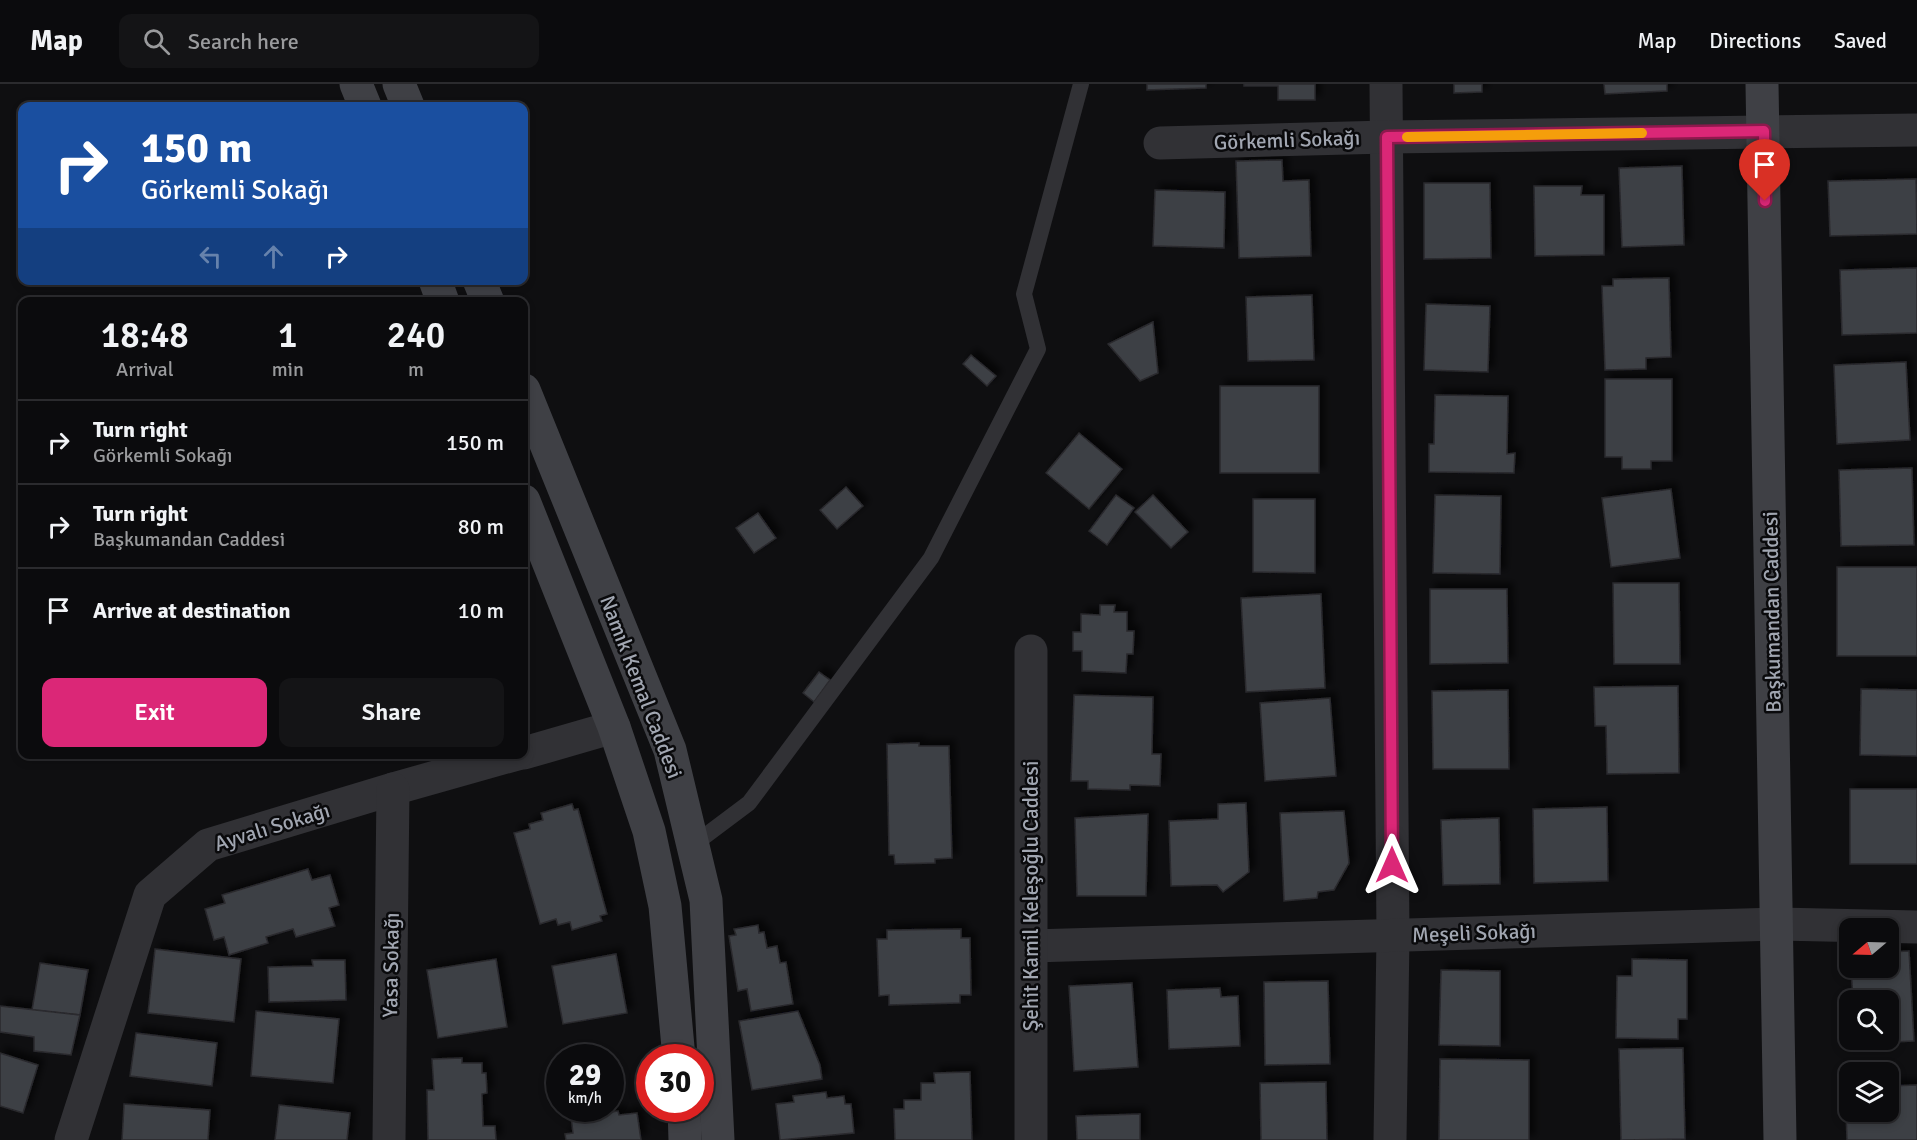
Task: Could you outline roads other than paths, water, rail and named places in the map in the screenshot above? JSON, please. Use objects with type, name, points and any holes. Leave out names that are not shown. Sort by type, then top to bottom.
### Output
[{"type":"street","points":[[356,84],[363,102]]},
{"type":"street","points":[[399,84],[406,102]]},
{"type":"street","points":[[1386,84],[1393,936],[1390,1140]]},
{"type":"street","name":"Başkumandan Caddesi","points":[[1762,84],[1780,1140]]},
{"type":"street","name":"Görkemli Sokağı","points":[[1160,144],[1387,137],[1917,130]]},
{"type":"street","name":"Namık Kemal Caddesi","points":[[528,400],[670,750],[706,900],[718,1140]]},
{"type":"street","name":"Namık Kemal Caddesi","points":[[528,511],[614,727],[649,831],[665,906],[678,1044]]},
{"type":"street","name":"Şehit Kamil Keleşoğlu Caddesi","points":[[1031,651],[1031,1140]]},
{"type":"street","points":[[528,752],[614,727]]},
{"type":"street","name":"Ayvalı Sokağı","points":[[71,1140],[150,895],[208,845],[499,759]]},
{"type":"street","name":"Yasa Sokağı","points":[[389,1140],[393,789]]},
{"type":"street","name":"Meşeli Sokağı","points":[[1032,946],[1777,924],[1917,927]]},
{"type":"street","points":[[685,1122],[686,1140]]},
{"type":"lane","points":[[693,845],[749,803],[931,558],[1038,349],[1024,294],[1081,84]]}]
